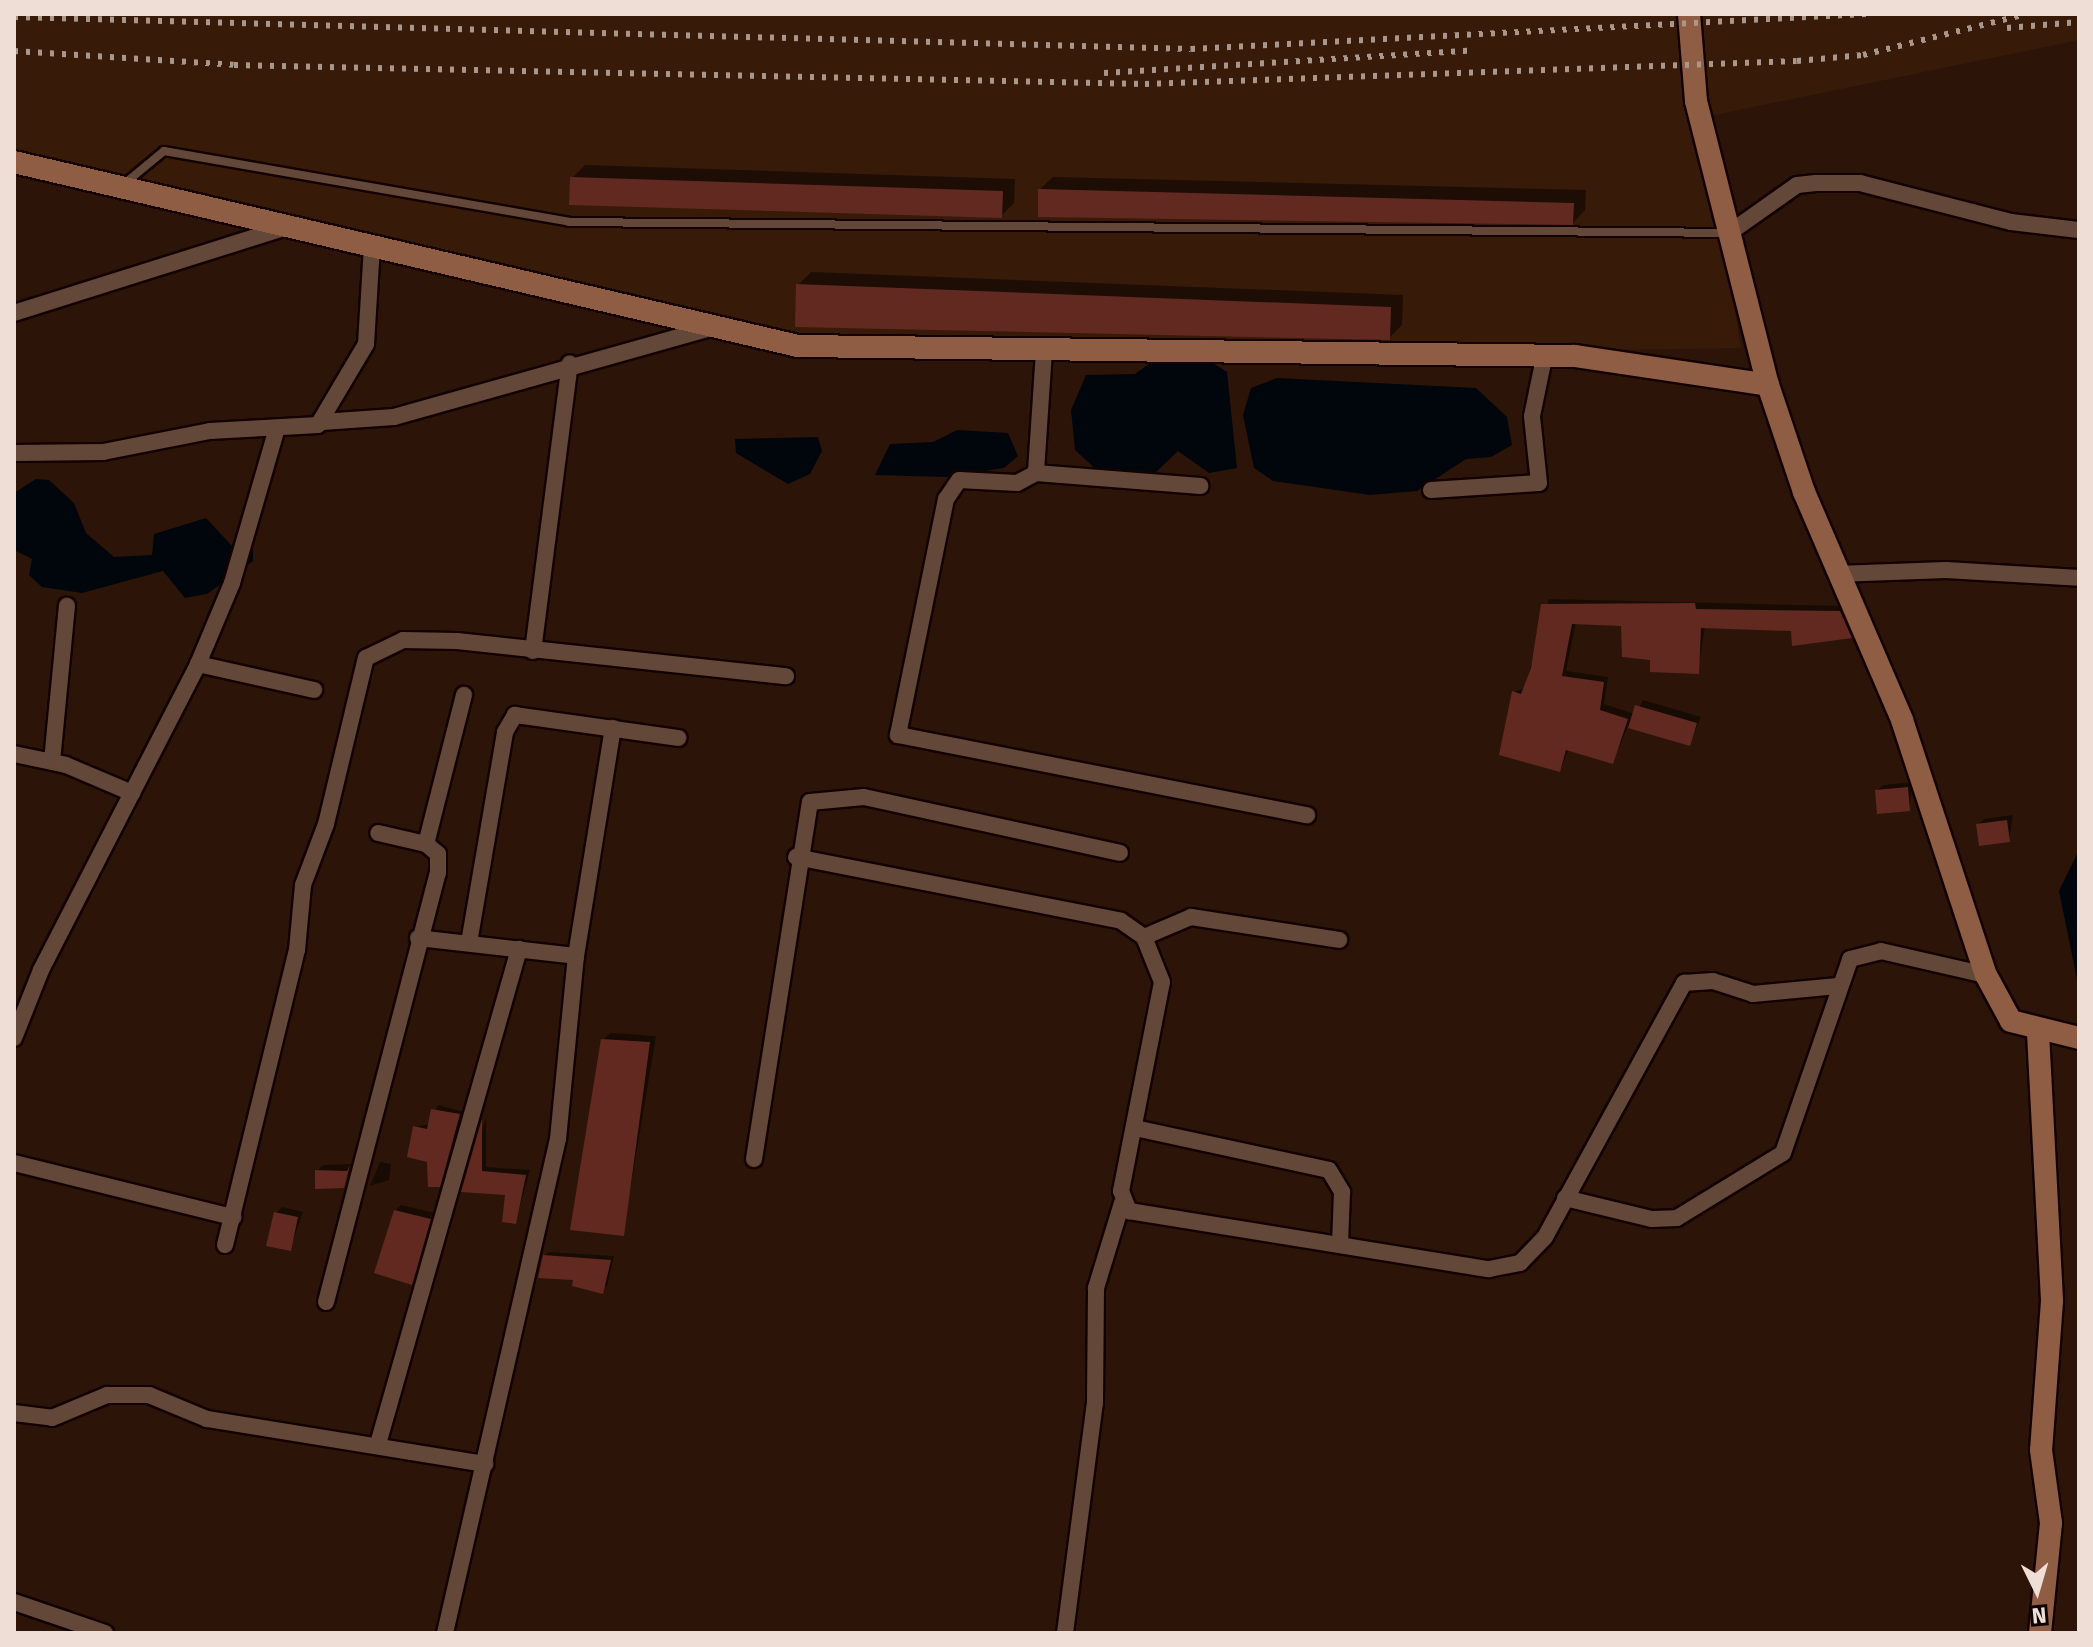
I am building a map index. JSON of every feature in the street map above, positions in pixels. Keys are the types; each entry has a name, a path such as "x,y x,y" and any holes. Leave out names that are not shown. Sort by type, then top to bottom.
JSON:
{"street":[{"path":"1689,14 1696,101 1768,385 1837,574 1897,707 1986,975 2011,1021 2046,1034 2079,1038"},
{"path":"14,162 798,346 1575,356 1768,385"},
{"path":"1729,233 1797,185 1816,183 1860,183 2011,222 2079,229"},
{"path":"14,313 289,227"},
{"path":"322,422 366,344 372,246"},
{"path":"14,453 103,452 210,431 394,417 570,363 719,326"},
{"path":"1036,473 1044,351"},
{"path":"1431,490 1539,483 1532,416 1544,358"},
{"path":"533,651 570,363"},
{"path":"14,1038 198,664 232,583 277,428"},
{"path":"1200,486 1036,473 1017,483 976,478 951,487 895,722 898,735 1307,815"},
{"path":"1837,574 1946,570 2079,578"},
{"path":"52,761 67,606"},
{"path":"225,1245 297,950 303,885 326,824 366,658 403,640 786,676"},
{"path":"198,664 314,690"},
{"path":"426,844 464,695"},
{"path":"469,943 505,732 515,715 678,738"},
{"path":"445,1633 558,1139 576,956 613,728"},
{"path":"14,754 52,761 132,793"},
{"path":"754,1159 796,857 810,802 834,795 1120,853"},
{"path":"326,1302 418,938 438,873 438,854 426,844 378,833"},
{"path":"796,857 1121,921 1144,937 1162,982 1122,1203 1096,1288 1095,1403 1065,1633"},
{"path":"1144,937 1191,917 1339,940"},
{"path":"418,938 576,956"},
{"path":"378,1444 519,949"},
{"path":"1565,1198 1677,1218 1783,1153 1838,986 1850,959 1881,951 1986,975"},
{"path":"1122,1203 1129,1211 1506,1269 1533,1253 1684,983 1713,981 1753,994 1838,986"},
{"path":"2040,1633 2051,1523 2041,1450 2052,1301 2046,1034"},
{"path":"1135,1128 1329,1170 1342,1192 1340,1243"},
{"path":"14,1163 233,1217"},
{"path":"14,1413 52,1418 107,1395 149,1395 207,1419 378,1444 485,1464"},
{"path":"14,1602 105,1633"}],"lane":[{"path":"119,187 164,151 569,222 1729,233"}],"shaded area":[{"path":"14,14 2079,14 2079,40 1705,117 1741,348 1551,351 795,340 14,176"},
{"path":"1205,358 1227,372 1237,468 1209,473 1178,451 1152,476 1101,474 1075,450 1071,410 1086,375 1135,374 1156,359"},
{"path":"1277,378 1476,388 1507,417 1512,445 1491,457 1466,459 1417,491 1370,495 1273,481 1254,468 1243,415 1251,388"},
{"path":"957,430 1008,433 1018,456 1004,468 946,477 875,475 890,444 933,442"},
{"path":"818,437 822,451 810,474 788,484 736,453 735,439"},
{"path":"36,479 49,480 74,503 86,533 114,557 152,555 154,534 206,518 233,547 253,549 253,561 207,594 185,598 163,571 82,593 42,587 29,575 32,559 14,550 14,493"},
{"path":"2079,850 2079,989 2059,891"}],"building":[{"path":"570,177 1003,191 1002,218 569,205"},
{"path":"1038,189 1574,203 1573,225 1038,217"},
{"path":"796,284 1391,307 1390,340 795,327"},
{"path":"1695,603 1696,609 1840,611 1852,638 1792,646 1791,631 1701,628 1699,674 1650,672 1650,660 1622,657 1621,626 1572,624 1562,676 1604,682 1600,710 1628,719 1613,764 1566,750 1560,772 1499,755 1512,691 1521,694 1531,668 1541,604"},
{"path":"1635,705 1697,723 1690,746 1628,728"},
{"path":"1908,787 1910,811 1877,814 1875,790"},
{"path":"2007,820 2010,842 1979,846 1976,824"},
{"path":"601,1039 650,1042 624,1236 570,1230"},
{"path":"431,1109 460,1114 440,1187 428,1187 427,1162 407,1157 413,1126 427,1129"},
{"path":"482,1119 482,1171 526,1175 516,1224 502,1222 505,1195 461,1192"},
{"path":"350,1165 344,1188 315,1189 315,1170 347,1171"},
{"path":"394,1210 431,1219 412,1285 374,1273"},
{"path":"274,1212 298,1217 291,1251 266,1246"},
{"path":"543,1255 611,1260 603,1294 572,1286 573,1280 538,1278"}],"railway":[{"path":"14,17 1191,49 1866,14"},
{"path":"14,51 234,65 1145,84 1797,61 1863,55 2026,14"},
{"path":"2007,28 2079,22"},
{"path":"1104,73 1467,51"}]}
